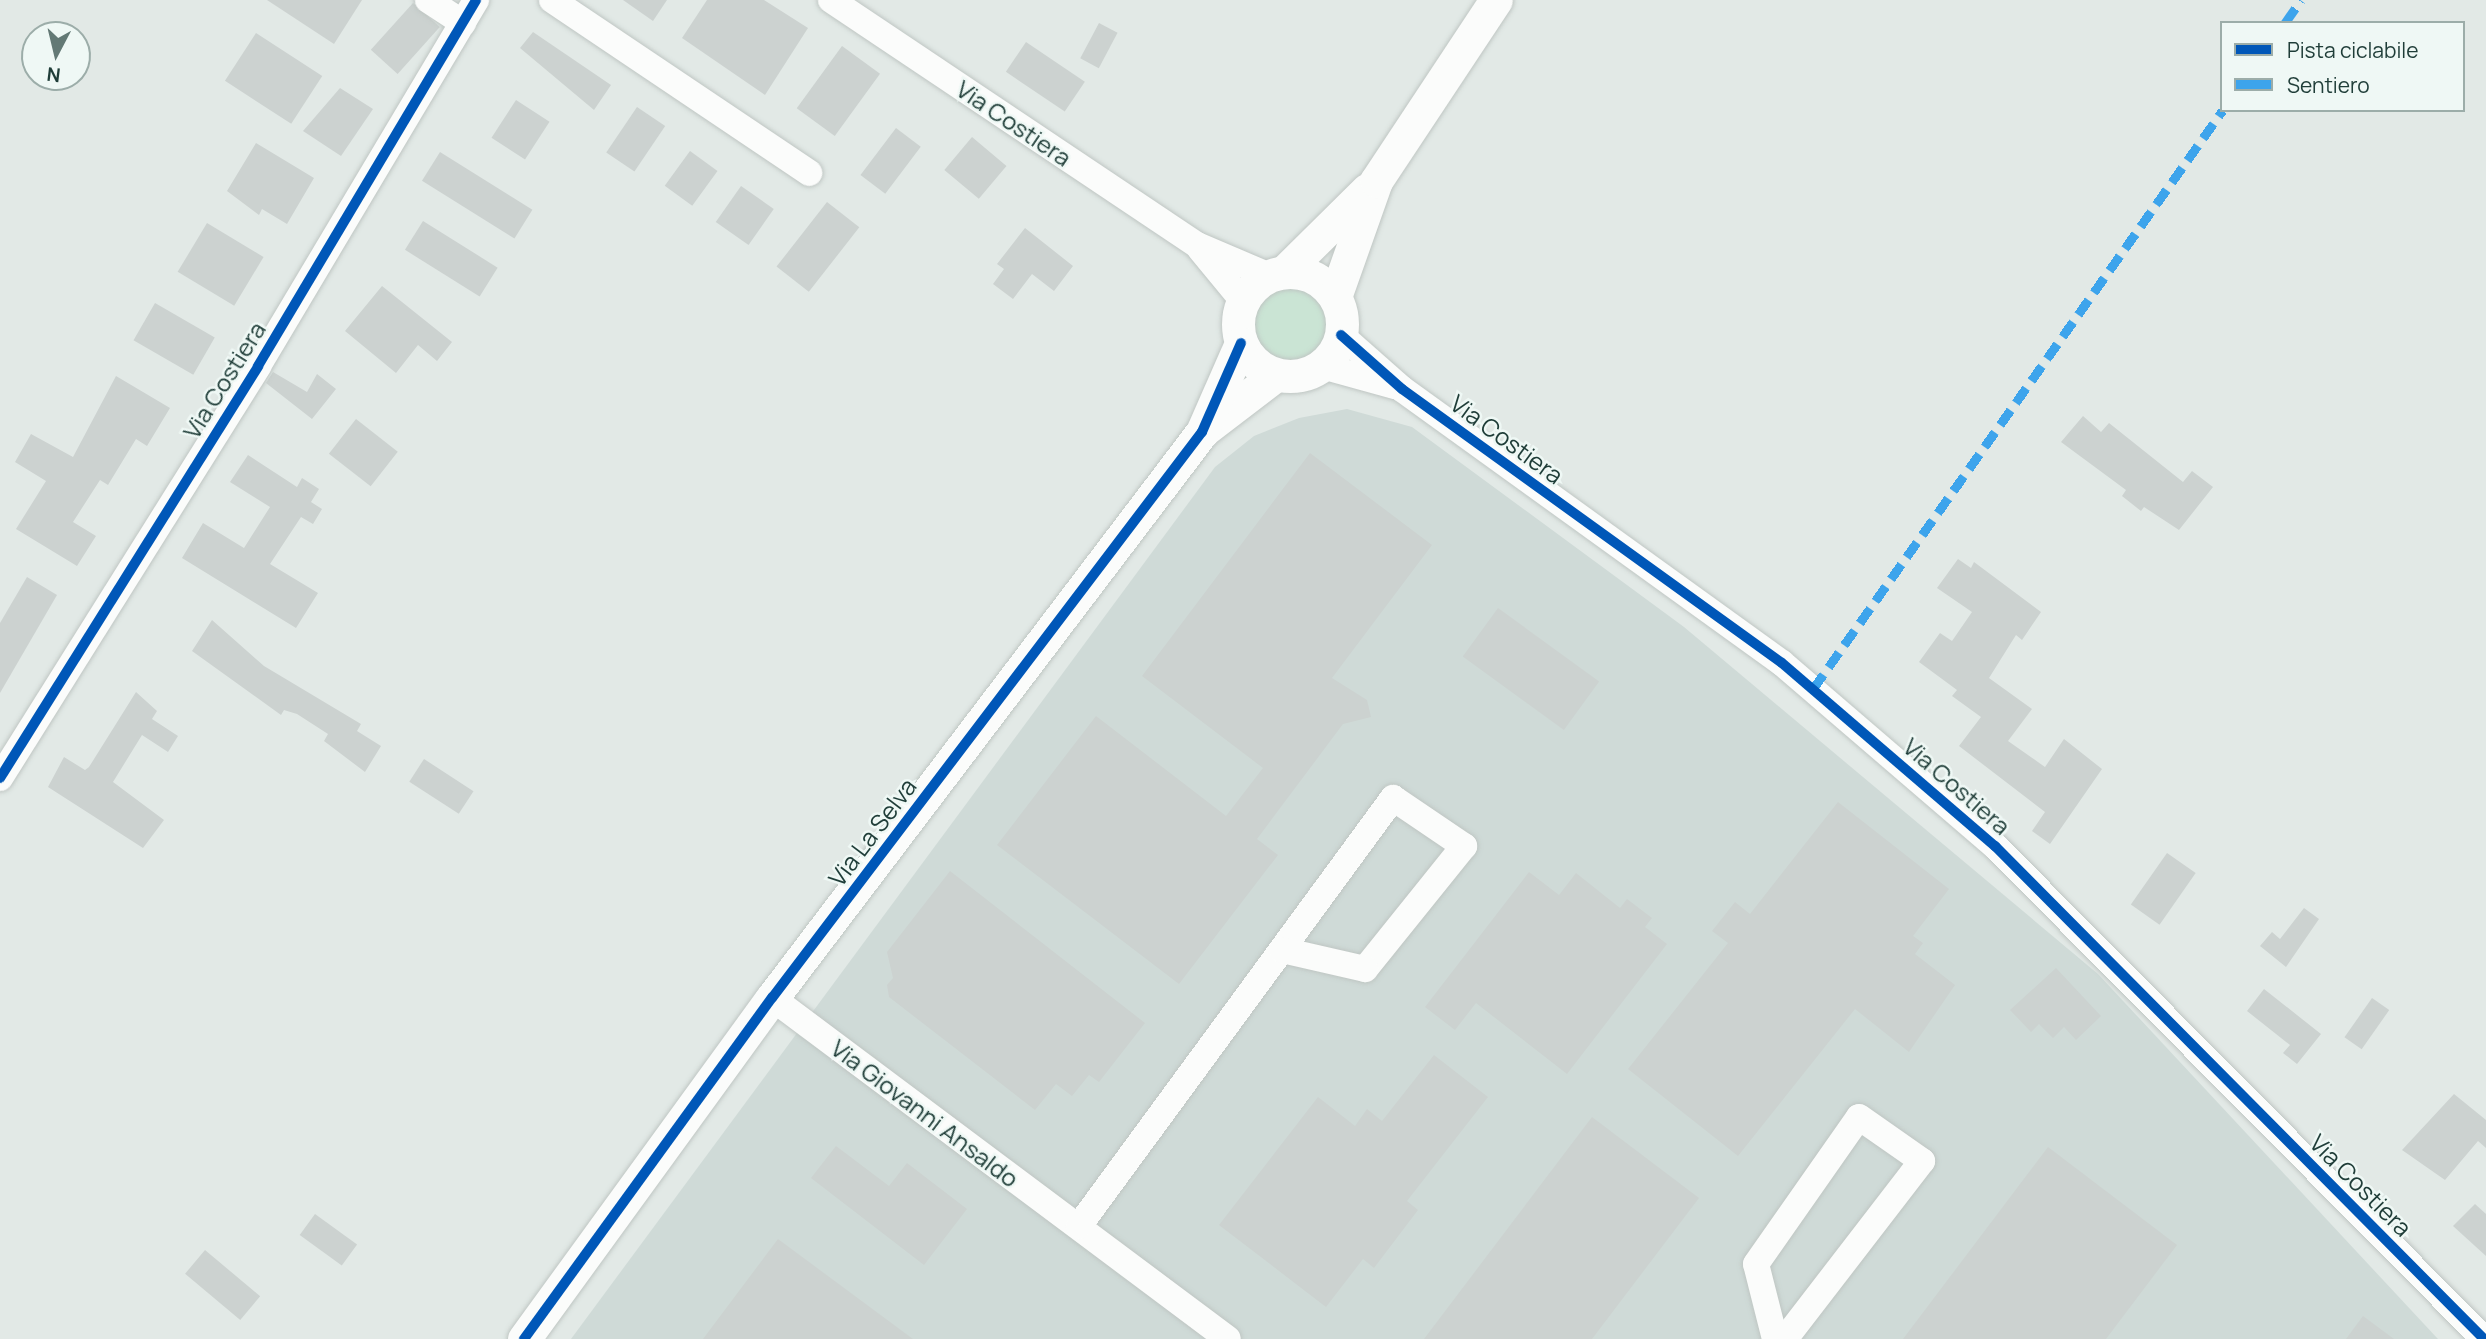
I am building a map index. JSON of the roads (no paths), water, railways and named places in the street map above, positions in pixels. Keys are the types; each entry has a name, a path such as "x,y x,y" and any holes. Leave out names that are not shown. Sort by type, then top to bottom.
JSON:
{"street":[{"path":"428,0 463,23"},
{"name":"Via Costiera","path":"0,778 258,366 476,0"},
{"path":"552,0 809,173"},
{"name":"Via Costiera","path":"831,0 1197,245 1277,274"},
{"path":"1376,181 1335,298 1341,335 1322,366 1308,373 1276,375 1250,357 1241,343 1243,301 1277,274 1376,181 1496,0"},
{"name":"Via Costiera","path":"1197,245 1243,301"},
{"path":"1277,274 1314,278 1335,298"},
{"name":"Via Costiera","path":"1341,335 1402,388 1782,663 1995,846 2484,1339"},
{"name":"Via La Selva","path":"524,1339 772,998 1202,432 1241,343"},
{"name":"Via Costiera","path":"1322,366 1402,388"},
{"name":"Via La Selva","path":"1202,432 1276,375"},
{"path":"1079,1226 1393,798 1464,846 1365,969 1282,950"},
{"name":"Via Giovanni Ansaldo","path":"772,998 1228,1339"},
{"path":"1775,1339 1756,1264 1859,1117 1922,1161 1785,1339"}]}
